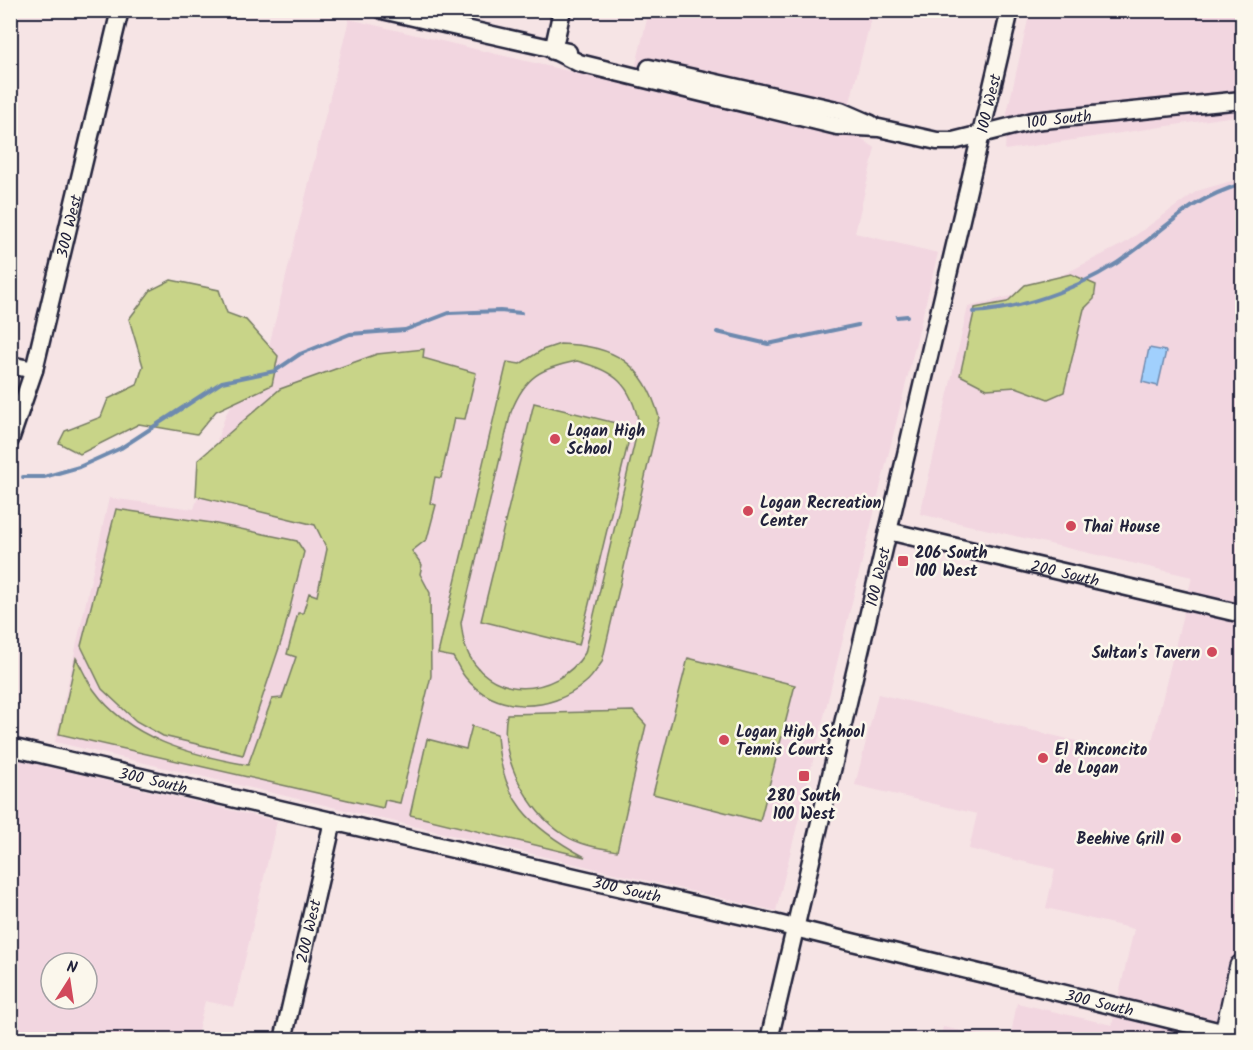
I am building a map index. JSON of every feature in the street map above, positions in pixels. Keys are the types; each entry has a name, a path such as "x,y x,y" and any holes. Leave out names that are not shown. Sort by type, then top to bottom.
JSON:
{"highway":[{"path":"1232,1037 1242,967"}],"street":[{"name":"300 West","path":"10,440 34,370 120,10"},
{"name":"100 South","path":"382,10 555,51 582,53 841,111 879,128 937,141 953,141 1033,121 1242,100"},
{"path":"555,51 562,10"},
{"name":"100 West","path":"769,1040 1010,10"},
{"path":"10,365 34,370"},
{"name":"200 South","path":"888,531 1242,614"},
{"name":"300 South","path":"10,747 795,928 1232,1037"},
{"name":"200 West","path":"283,1040 333,821"}],"shaded area":[{"name":"Logan High School","path":"649,11 873,11 844,126 875,148 855,233 938,253 776,911 55,742 109,498 194,509 226,414 269,346 349,19 631,86"},
{"path":"1030,11 1242,11 1242,115 1005,150 1007,113"},
{"path":"1242,178 1242,1039 1010,1039 1017,1003 1112,1025 1134,929 1046,908 1055,869 969,849 977,814 855,785 878,694 1148,758 1192,577 920,514 968,307 1031,291 1125,243 1197,191"},
{"path":"11,758 277,821 234,1007 205,1001 196,1039 11,1039"},
{"path":"943,1027 998,1039 940,1039"}],"green space":[{"path":"1071,274 1096,285 1094,299 1084,309 1064,392 1048,399 1016,387 987,389 960,375 975,308 1007,302 1025,285"},
{"path":"171,280 219,290 227,313 246,320 278,356 272,385 216,411 197,434 139,424 80,454 59,443 65,431 101,417 108,399 137,385 143,366 129,319 151,290"},
{"path":"560,344 596,348 611,353 635,370 645,383 659,417 602,662 590,679 571,693 540,704 523,705 491,698 465,677 453,657 438,654 507,362 520,364 542,350","holes":["577,361 602,369 626,389 636,410 639,424 585,653 572,668 557,679 540,686 522,688 504,685 488,677 475,664 465,646 461,623 511,412 522,390 544,371"]},
{"path":"424,349 423,358 476,373 465,419 454,418 441,478 435,477 430,503 436,505 427,539 412,551 422,565 420,574 430,593 431,676 400,803 385,800 383,808 59,734 76,658 91,686 108,707 143,733 183,750 248,765 272,699 282,698 296,657 287,654 298,613 303,613 309,593 317,596 327,549 315,525 196,496 198,460 280,389 377,354"},
{"path":"534,403 632,427 579,645 481,621"},
{"path":"116,509 212,523 297,541 304,552 283,636 243,755 163,736 136,721 102,689 81,646"},
{"name":"Logan High School Tennis Courts","path":"688,658 795,685 760,821 653,794"},
{"path":"633,711 646,725 617,851 589,846 564,835 551,825 528,798 519,782 507,748 505,731 507,714"},
{"path":"472,726 497,734 505,777 522,809 548,834 585,857 410,815 427,739 466,749"}],"water":[{"path":"1149,348 1166,351 1158,386 1142,382"}],"waterway":[{"path":"973,312 1015,306 1058,293 1078,284 1117,263 1196,204 1242,184"},
{"path":"23,477 44,477 79,467 121,448 222,382 275,371 300,354 350,334 405,330 449,313 500,311 521,313"},
{"path":"897,317 907,316"},
{"path":"717,332 768,344 858,325"}],"place":[{"name":"Logan High School","path":"555,439"},
{"name":"Logan Recreation Center","path":"748,511"},
{"name":"Thai House","path":"1071,526"},
{"name":"206 South 100 West","path":"903,561"},
{"name":"Sultan's Tavern","path":"1212,652"},
{"name":"Logan High School Tennis Courts","path":"724,740"},
{"name":"El Rinconcito de Logan","path":"1043,758"},
{"name":"280 South 100 West","path":"804,776"},
{"name":"Beehive Grill","path":"1176,838"}]}
